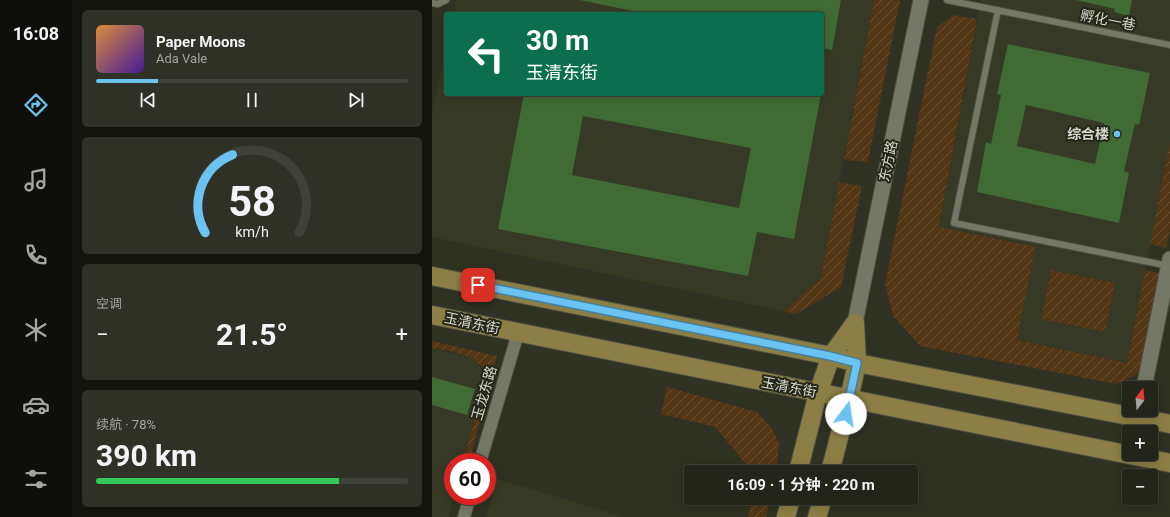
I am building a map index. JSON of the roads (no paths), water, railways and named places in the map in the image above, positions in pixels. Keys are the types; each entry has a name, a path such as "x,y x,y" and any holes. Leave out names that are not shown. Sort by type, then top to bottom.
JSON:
{"main road":[{"path":"432,276 830,356 857,363 1122,411"},
{"name":"玉清东街","path":"432,314 518,333 1170,463"},
{"name":"东方路","path":"800,465 818,393 830,356 855,323"},
{"name":"东方路","path":"832,465 850,399 857,363 855,323"},
{"path":"1148,417 1170,424"},
{"path":"786,517 789,505"},
{"path":"817,517 821,505"}],"street":[{"name":"东方路","path":"855,323 921,0"},
{"path":"1145,381 1169,263"},
{"name":"玉龙东路","path":"483,453 518,333"},
{"path":"464,517 467,505"}],"lane":[{"path":"432,3 438,4 446,0"},
{"name":"孵化一巷","path":"947,0 1170,45"},
{"path":"998,10 954,223 1169,263"}],"place":[{"name":"综合楼","path":"1117,134"}]}
